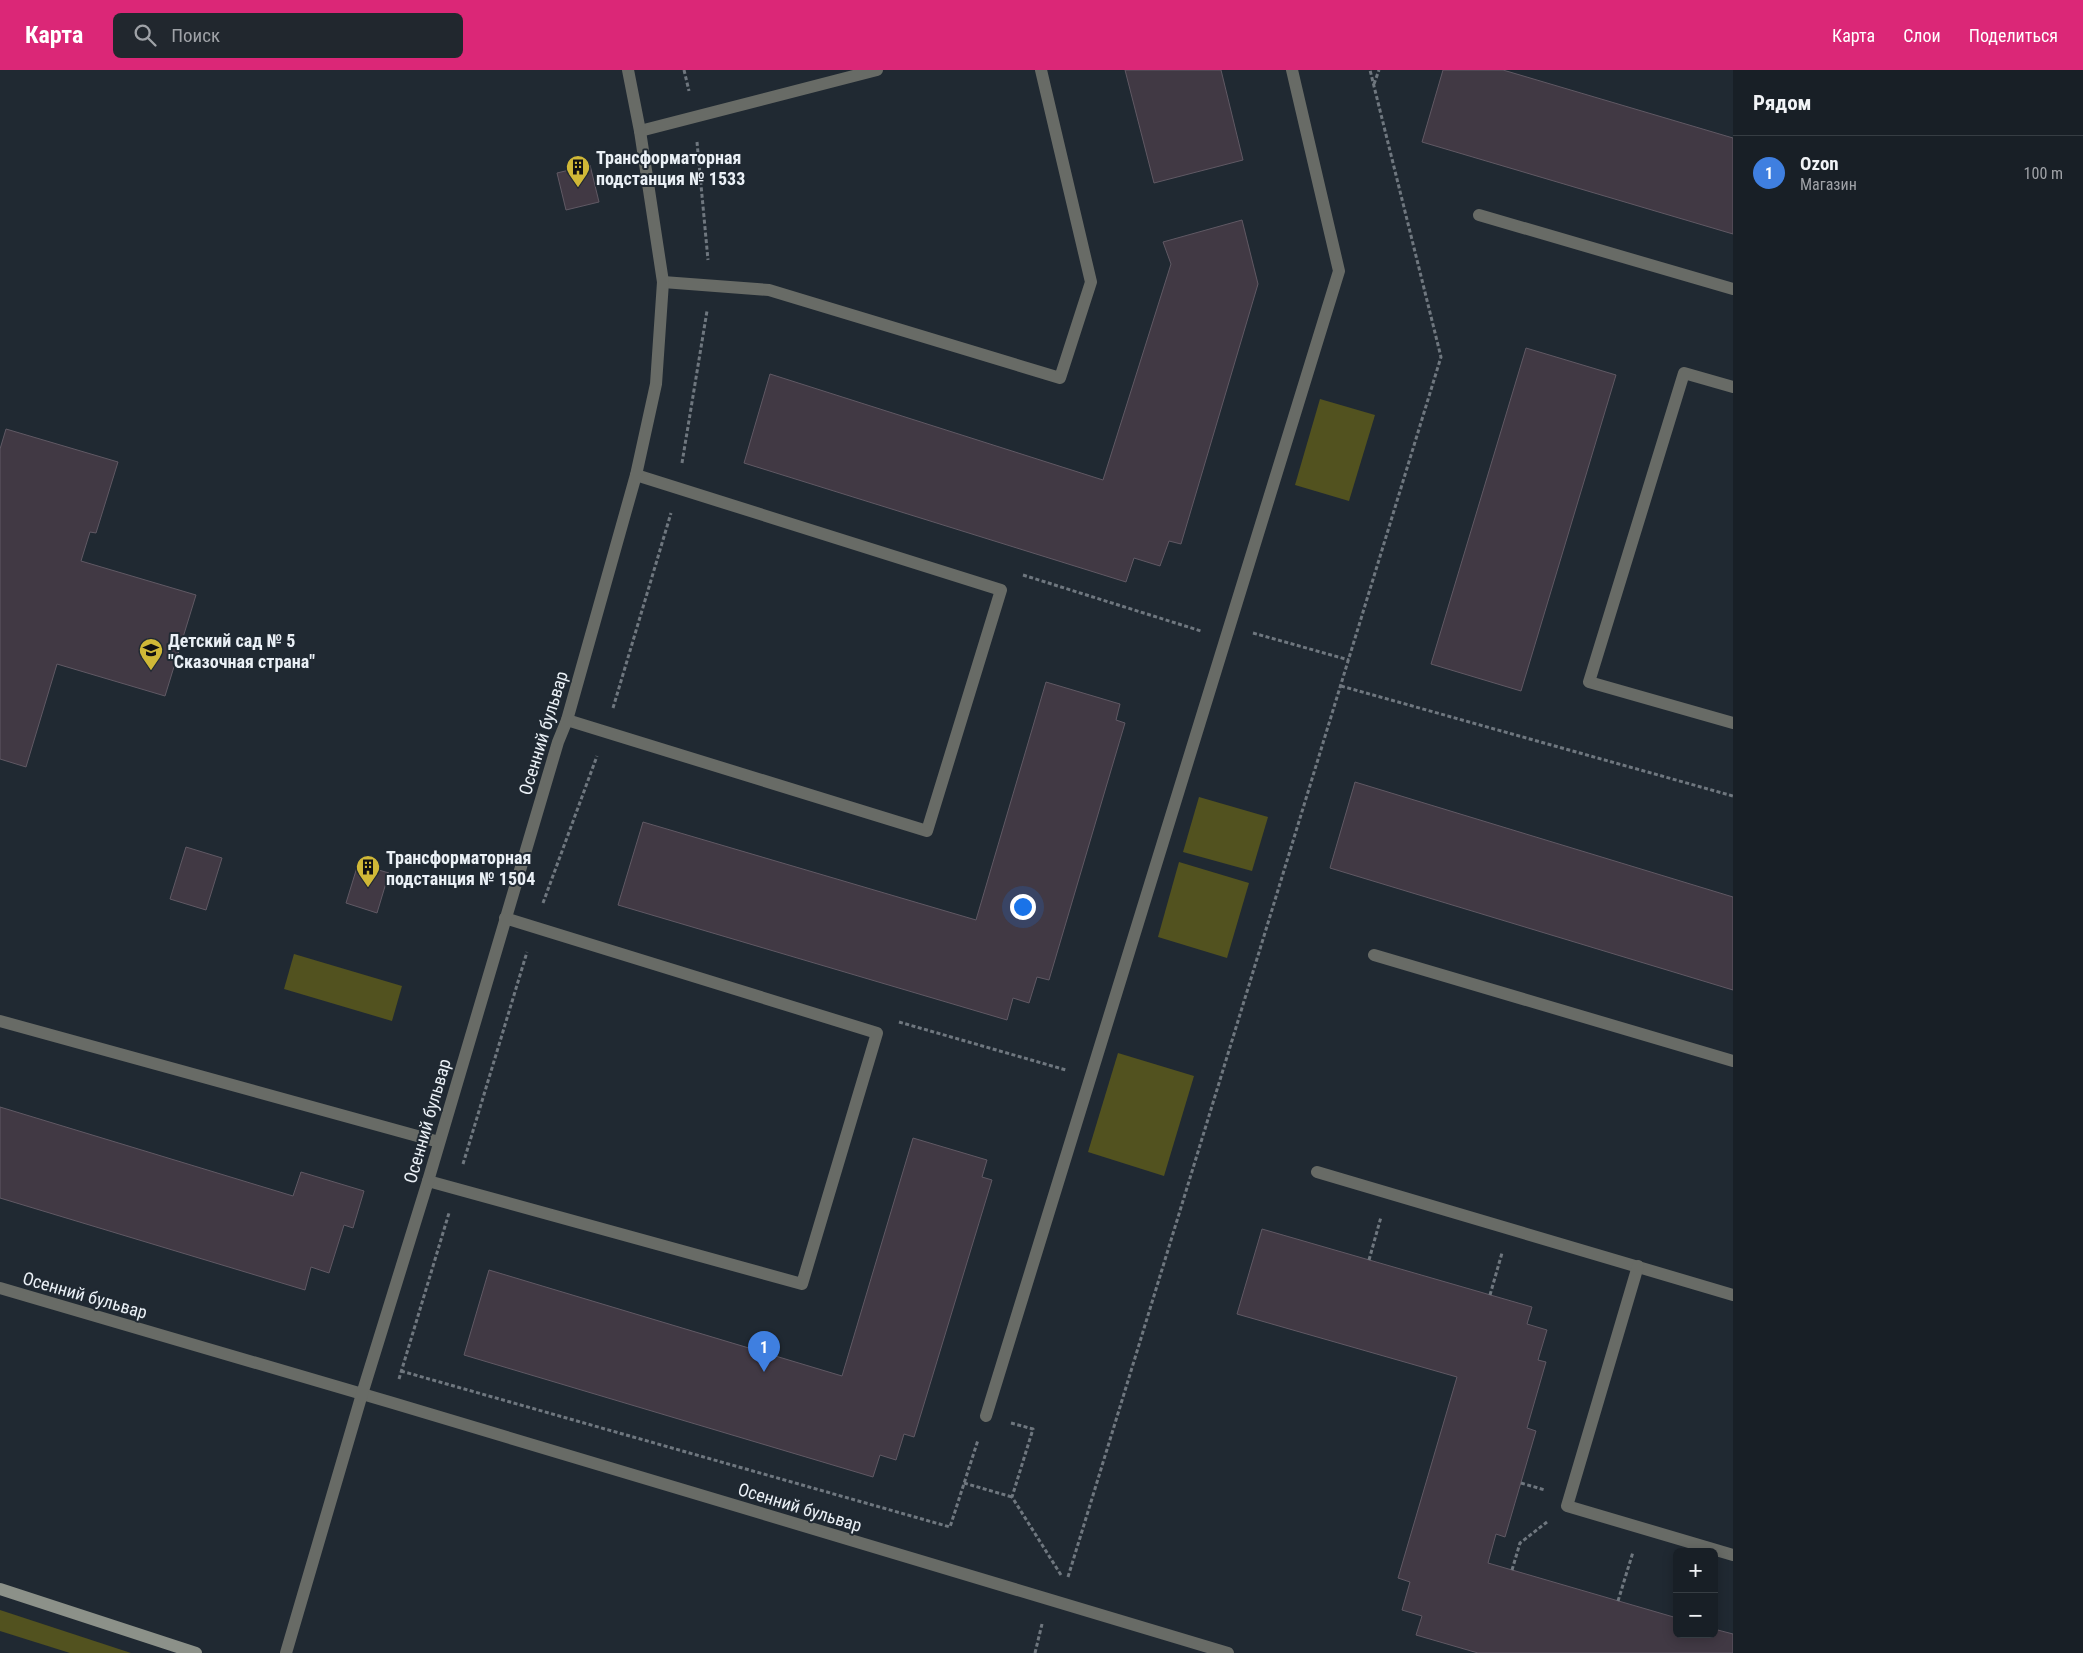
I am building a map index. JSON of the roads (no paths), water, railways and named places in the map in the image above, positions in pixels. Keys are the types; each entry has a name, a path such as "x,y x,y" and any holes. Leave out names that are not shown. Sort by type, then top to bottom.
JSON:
{"main road":[{"path":"0,1589 196,1653"}],"street":[{"name":"Осенний бульвар","path":"286,1653 558,742 567,720 636,476 656,384 664,282 640,131 628,70"},
{"path":"640,131 877,70"},
{"path":"664,282 769,290 1060,378 1091,282 1041,70"},
{"path":"986,1416 1339,270 1292,70"},
{"path":"1479,215 1733,289"},
{"path":"1733,387 1684,373 1589,682 1733,723"},
{"path":"567,720 928,831 1001,590 636,476"},
{"path":"428,1180 802,1284 877,1034 505,918"},
{"path":"1374,955 1733,1061"},
{"path":"0,1021 439,1142"},
{"path":"1317,1172 1733,1295"},
{"path":"1638,1266 1567,1506 1733,1555"},
{"name":"Осенний бульвар","path":"0,1288 362,1394 1228,1653"}],"place":[{"name":"Трансформаторная подстанция № 1533","path":"578,188"},
{"name":"Детский сад № 5 \"Сказочная страна\"","path":"151,671"},
{"name":"Трансформаторная подстанция № 1504","path":"368,888"},
{"name":"Ozon","path":"764,1372"}]}
